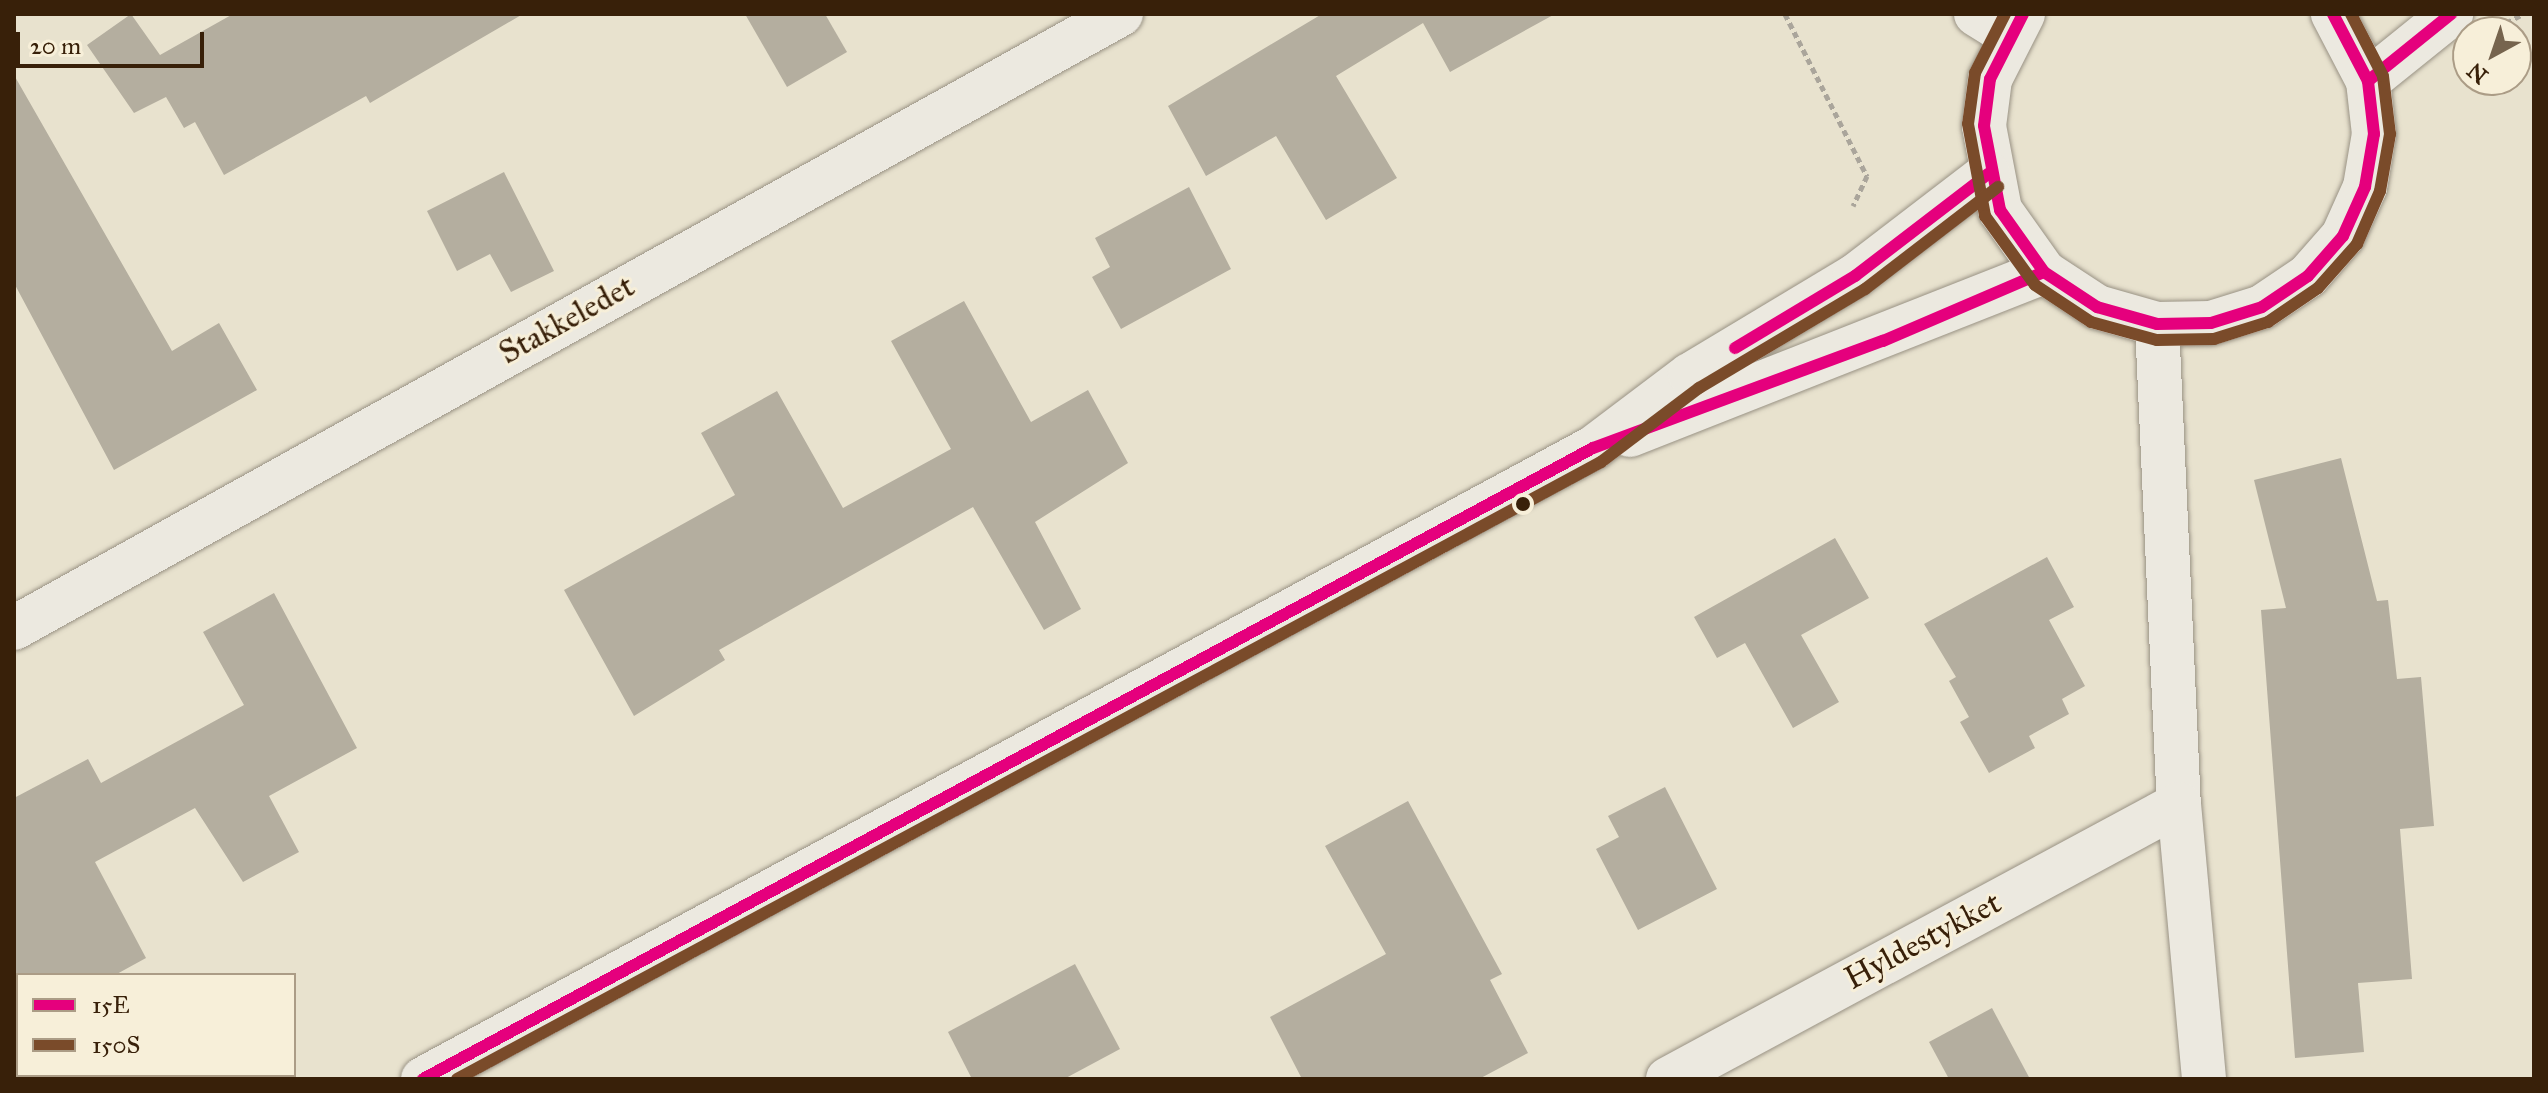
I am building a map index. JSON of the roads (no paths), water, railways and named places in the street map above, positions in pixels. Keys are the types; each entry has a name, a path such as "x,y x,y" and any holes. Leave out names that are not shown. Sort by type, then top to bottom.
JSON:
{"main road":[{"name":"Stakkeledet","path":"14,628 1121,14"},
{"path":"2003,21 1990,79 1988,174 2000,210 2044,272 2097,307 2157,324 2211,323 2262,307 2308,276 2343,236 2365,187 2374,134 2368,81 2333,14"},
{"path":"2368,81 2451,14"},
{"path":"1593,448 1690,375 1855,276 1988,174"},
{"path":"423,1079 1593,448 1883,341 2044,272"},
{"path":"2157,324 2179,804 2204,1079"},
{"name":"Hyldestykket","path":"1668,1079 2179,804"}]}
